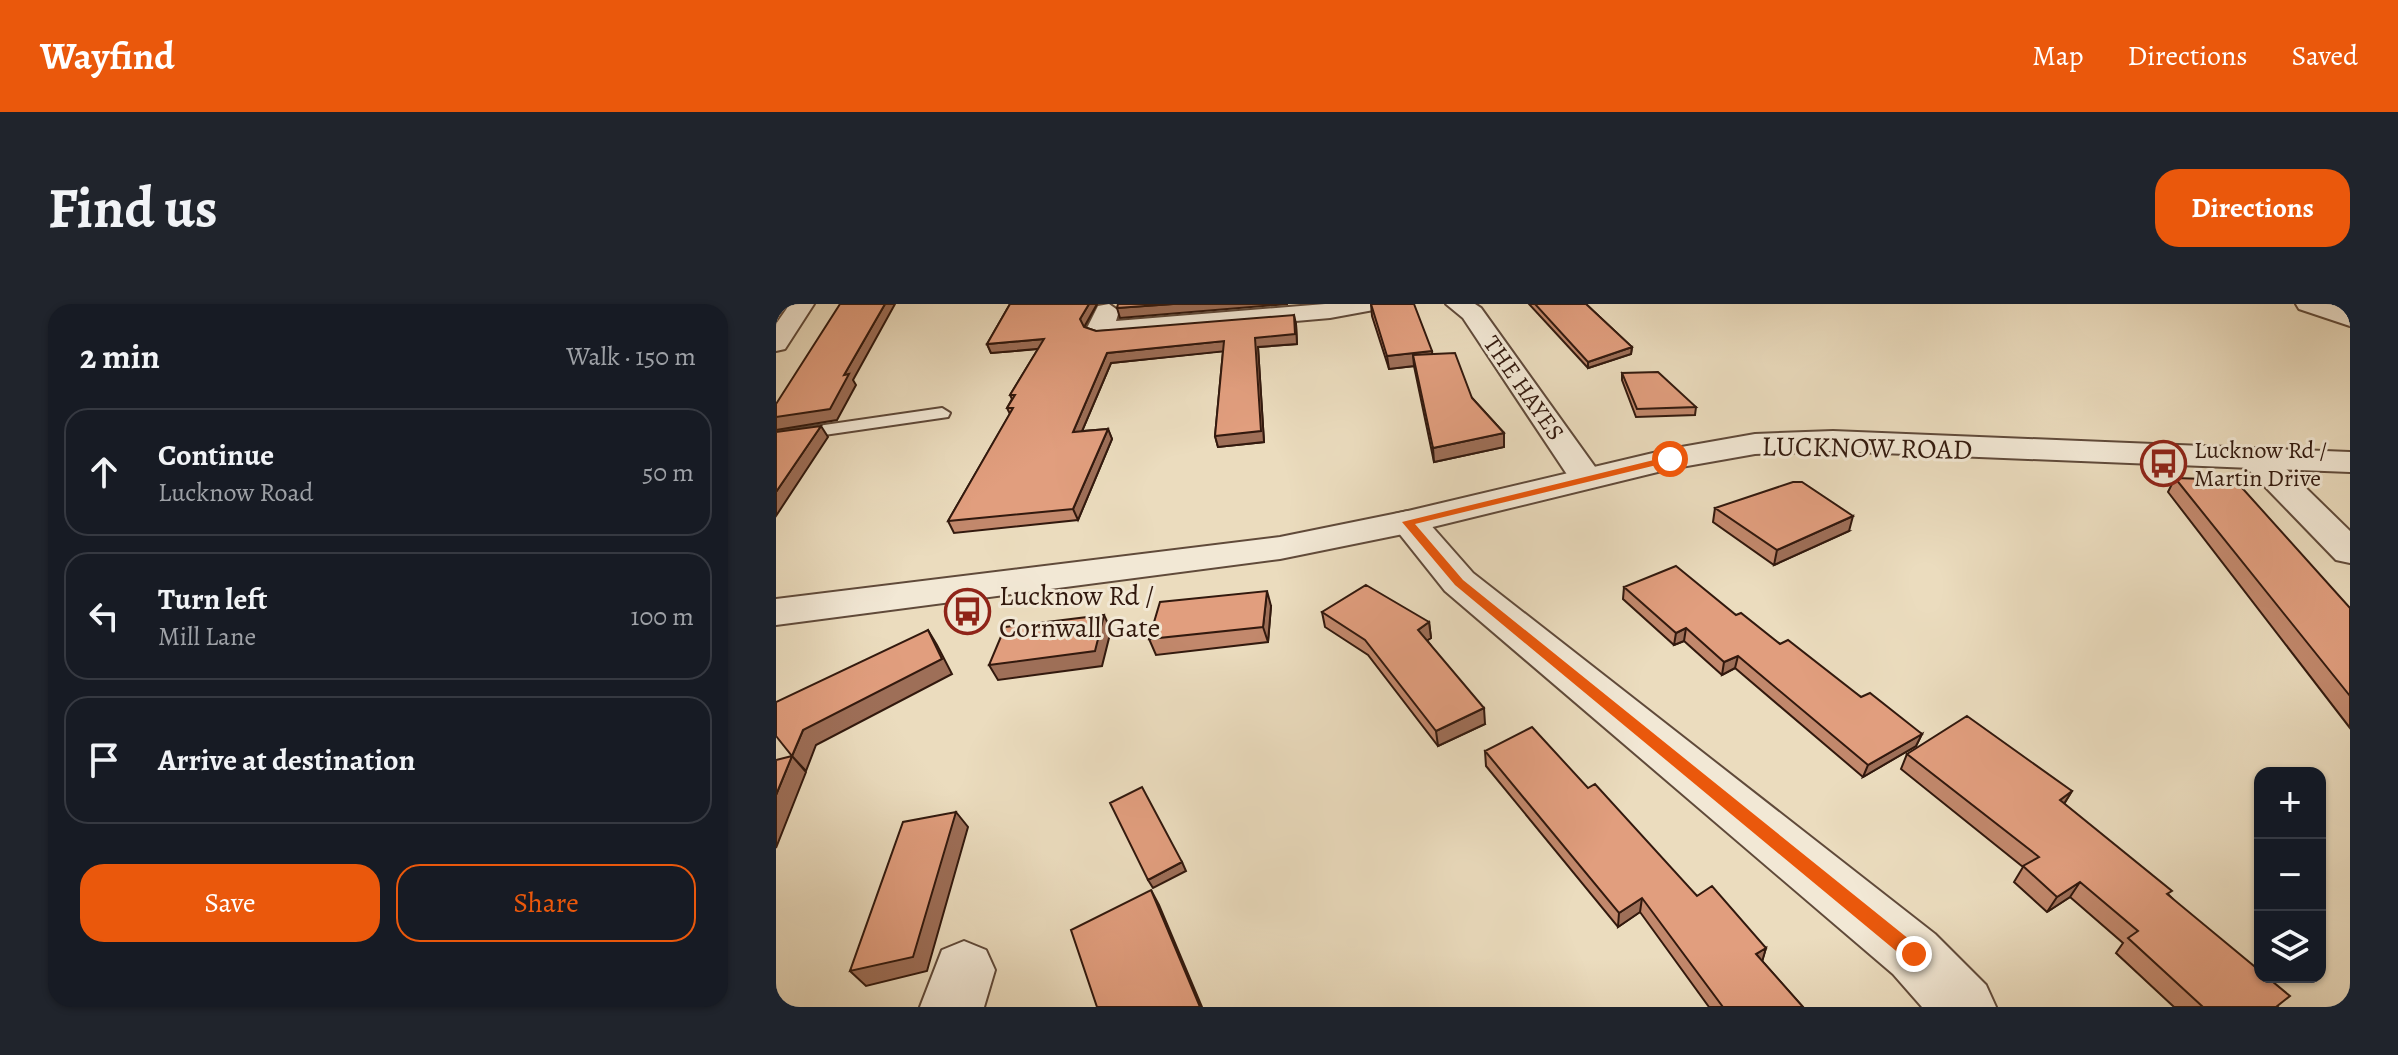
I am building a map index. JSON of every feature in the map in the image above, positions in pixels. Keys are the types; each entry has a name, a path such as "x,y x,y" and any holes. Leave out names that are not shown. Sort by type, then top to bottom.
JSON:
{"street":[{"path":"778,338 802,304"},
{"path":"1107,311 1099,330 1330,311 1370,304"},
{"name":"THE HAYES","path":"1458,304 1472,313 1586,478"},
{"path":"2308,304 2350,318"},
{"name":"LUCKNOW ROAD","path":"776,612 1265,550 1408,522 1586,478 1755,444 1833,441 2350,462"},
{"path":"2258,460 2350,552"},
{"path":"1408,522 1459,582 1914,954 1964,1007"}],"lane":[{"path":"776,437 942,413"}],"building":[{"path":"840,304 885,304 844,375 849,374 830,409 776,417 776,404"},
{"path":"1010,304 1089,304 1080,319 1084,327 1096,331 1294,315 1295,334 1255,338 1261,431 1215,436 1224,341 1107,353 1073,432 1108,429 1073,509 948,521 1013,408 1007,408 1015,395 1010,395 1044,339 987,344"},
{"path":"1118,304 1173,304 1117,308"},
{"path":"1371,304 1414,304 1432,351 1387,356"},
{"path":"1535,304 1586,304 1632,347 1588,362"},
{"path":"1455,353 1472,398 1504,433 1433,448 1413,355"},
{"path":"1658,372 1696,407 1637,409 1622,373"},
{"path":"821,426 776,492 776,432"},
{"path":"2175,478 2235,480 2350,608 2350,696"},
{"path":"1793,482 1802,482 1853,516 1777,550 1715,508"},
{"path":"1676,566 1736,615 1741,613 1780,644 1788,640 1861,697 1870,693 1922,734 1868,765 1738,656 1724,662 1686,628 1676,633 1624,587"},
{"path":"1366,585 1429,622 1418,630 1484,708 1436,731 1365,640 1322,612"},
{"path":"1267,591 1263,627 1149,639 1160,602"},
{"path":"1104,615 1095,651 989,665 1005,627"},
{"path":"928,630 942,659 803,730 792,756 776,736 776,702"},
{"path":"1967,716 2072,791 2060,800 2172,891 2167,894 2254,966 2254,983 2274,983 2290,996 2276,1007 2203,1007 2128,938 2138,931 2080,882 2057,897 2023,866 2039,857 1907,754"},
{"path":"1532,727 1588,788 1595,784 1697,896 1712,886 1766,948 1756,954 1803,1007 1723,1007 1642,898 1619,913 1485,751"},
{"path":"792,756 776,795 776,760"},
{"path":"1142,787 1182,862 1148,880 1110,803"},
{"path":"956,812 913,957 850,971 903,822"},
{"path":"1151,890 1200,1007 1097,1007 1071,930"}],"place":[{"name":"Lucknow Rd / Martin Drive","path":"2163,464"},
{"name":"Lucknow Rd / Cornwall Gate","path":"968,611"}],"route":[{"path":"1670,459 1408,522 1459,582 1914,954"}]}
